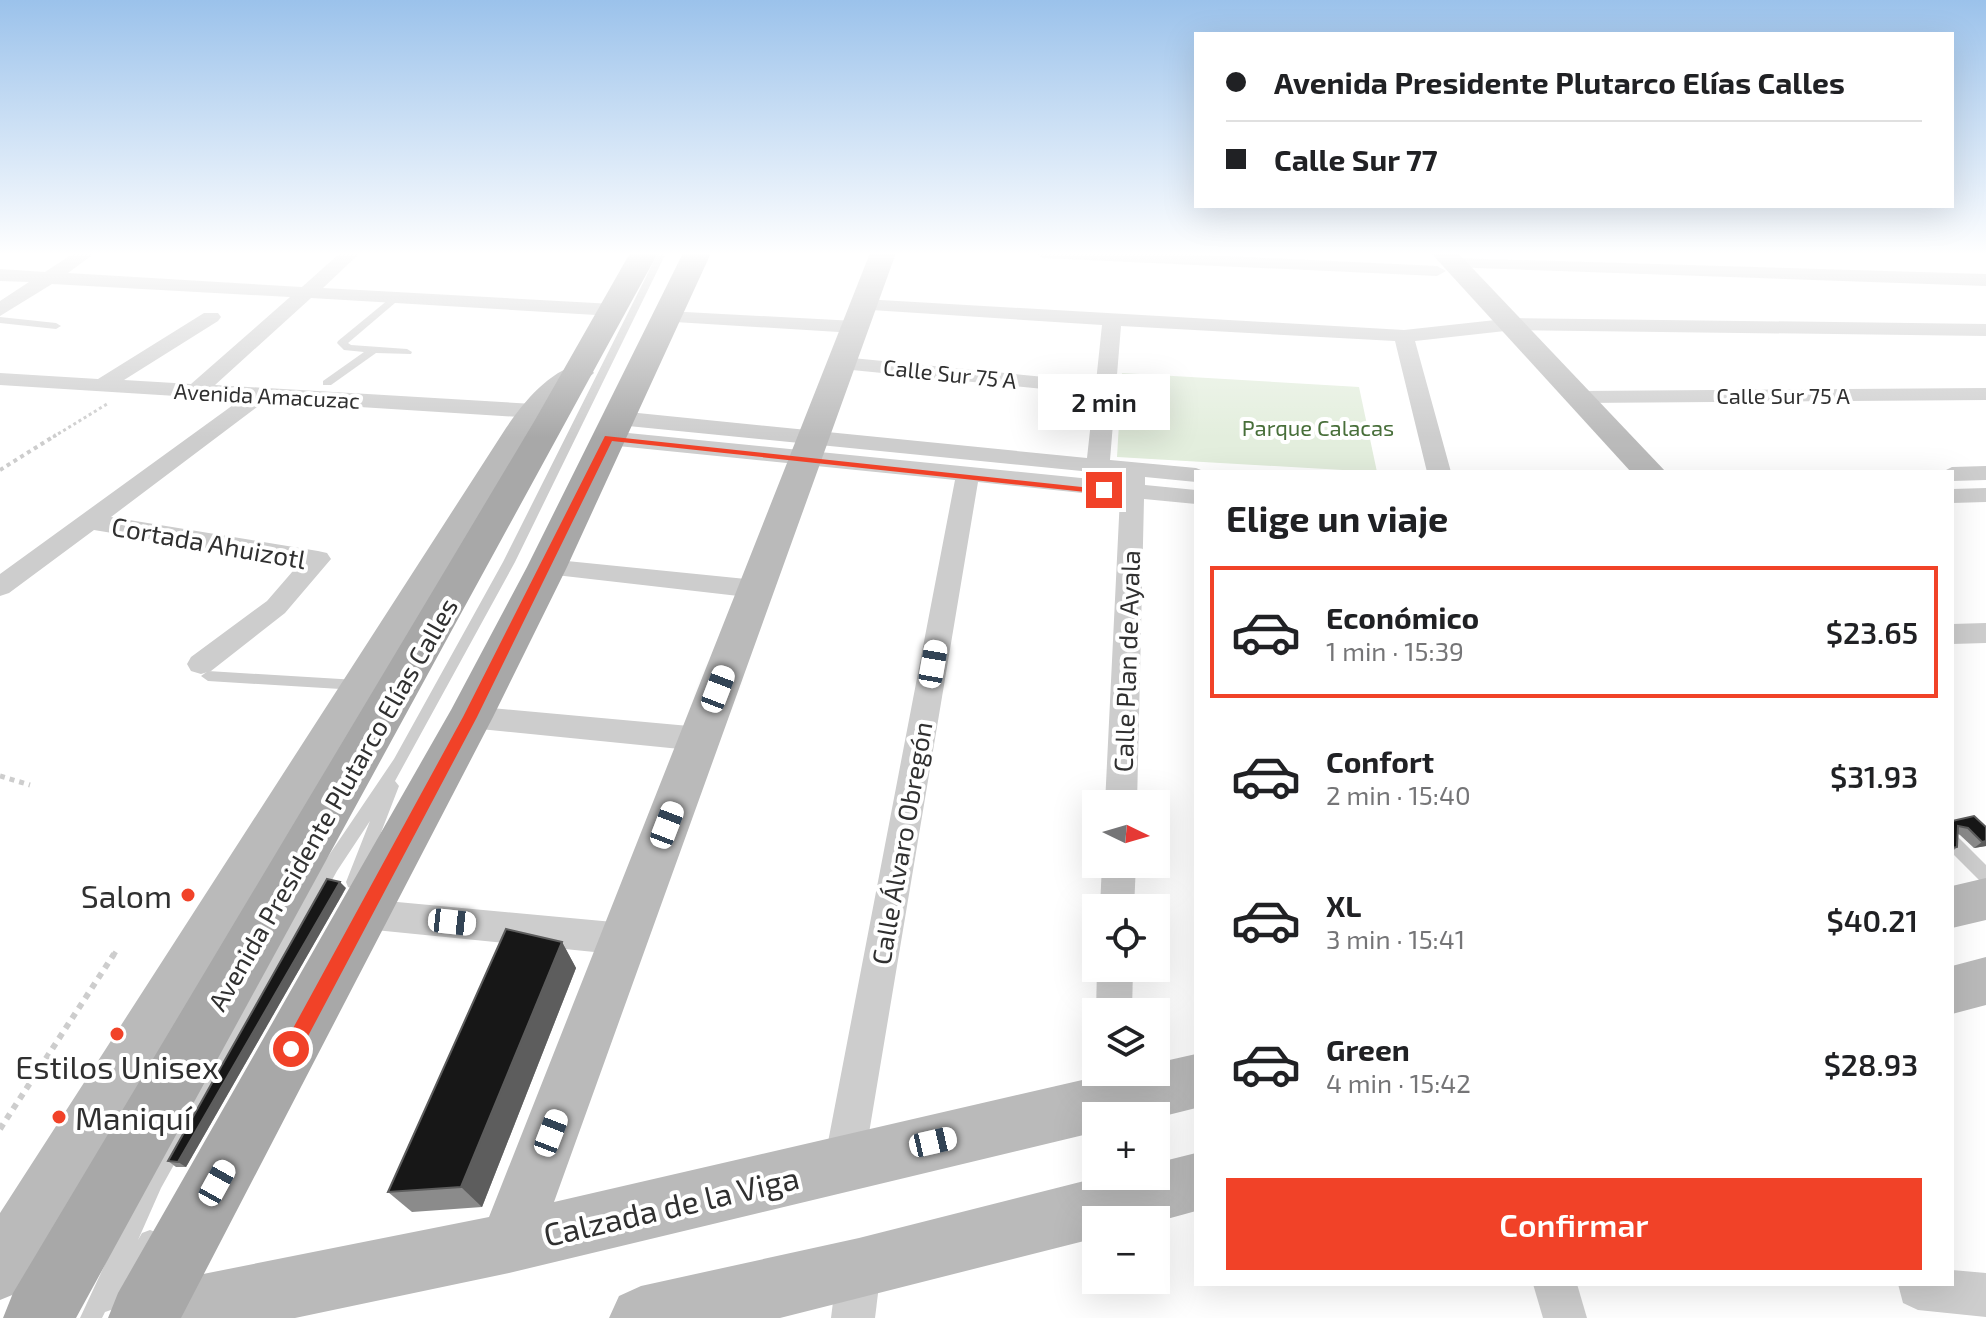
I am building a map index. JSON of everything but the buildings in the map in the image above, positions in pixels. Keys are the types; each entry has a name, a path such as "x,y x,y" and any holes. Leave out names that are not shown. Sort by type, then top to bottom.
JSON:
{"main road":[{"name":"Avenida Presidente Plutarco Elías Calles","path":"38,1318 611,315"},
{"path":"143,1318 356,904 470,717 547,567 666,317"}],"street":[{"path":"196,391 282,315"},
{"path":"509,1243 860,315"},
{"path":"1491,315 1580,397 1647,470"},
{"path":"106,393 211,317"},
{"path":"666,317 853,332 1112,319 1404,336 1501,325 1986,330"},
{"path":"1098,467 1112,319"},
{"path":"1501,325 1614,470"},
{"name":"Calle Sur 75 A","path":"853,332 1106,389"},
{"path":"1404,336 1438,470"},
{"name":"Avenida Presidente Plutarco Elías Calles","path":"0,1269 528,420 559,386 579,373"},
{"name":"Avenida Amacuzac","path":"0,379 238,411 528,420"},
{"name":"Avenida Amacuzac","path":"0,396 196,391 528,420"},
{"name":"Calle Sur 75 A","path":"1580,397 1986,394"},
{"path":"4,579 260,395"},
{"path":"613,428 808,449 1098,467 1133,482 1194,497"},
{"path":"808,449 967,476 1133,482 1194,475"},
{"path":"1954,474 1986,473"},
{"name":"Calle Álvaro Obregón","path":"844,1163 967,476"},
{"name":"Calle Plan de Ayala","path":"1122,790 1133,482"},
{"path":"1954,496 1986,495"},
{"name":"Cortada Ahuizotl","path":"88,521 318,559 269,612 205,670"},
{"path":"547,567 756,589"},
{"path":"1954,634 1986,633"},
{"path":"470,717 700,739"},
{"path":"1954,907 1986,899"},
{"path":"356,904 624,939"},
{"name":"Calzada de la Viga","path":"1170,1083 1194,1081"},
{"name":"Calzada de la Viga","path":"143,1318 509,1243 844,1163 1111,1086"},
{"path":"641,1318 856,1294 1194,1183"},
{"path":"1556,1286 1565,1318"},
{"path":"1918,1288 1986,1295"}],"lane":[{"path":"376,315 342,343 348,348 407,352"},
{"path":"93,1318 154,1181 331,866 399,763 509,562 632,315"},
{"path":"0,320 56,326"},
{"path":"23,332 37,324"},
{"path":"327,383 375,349"},
{"path":"205,670 361,685"},
{"path":"356,904 362,868 399,763"},
{"path":"1954,844 1986,876"},
{"path":"93,1318 165,1220"}],"path":[{"path":"0,470 106,393"},
{"path":"0,776 30,785"},
{"path":"0,1129 117,950"}],"green space":[{"name":"Parque Calacas","path":"1122,373 1359,387 1377,470 1342,470 1117,457"}],"place":[{"name":"Salom","path":"188,895"},
{"name":"Estilos Unisex","path":"117,1034"},
{"name":"Maniquí","path":"59,1117"}],"route":[{"path":"291,1049 470,717 547,567 608,438 1104,490"}]}
